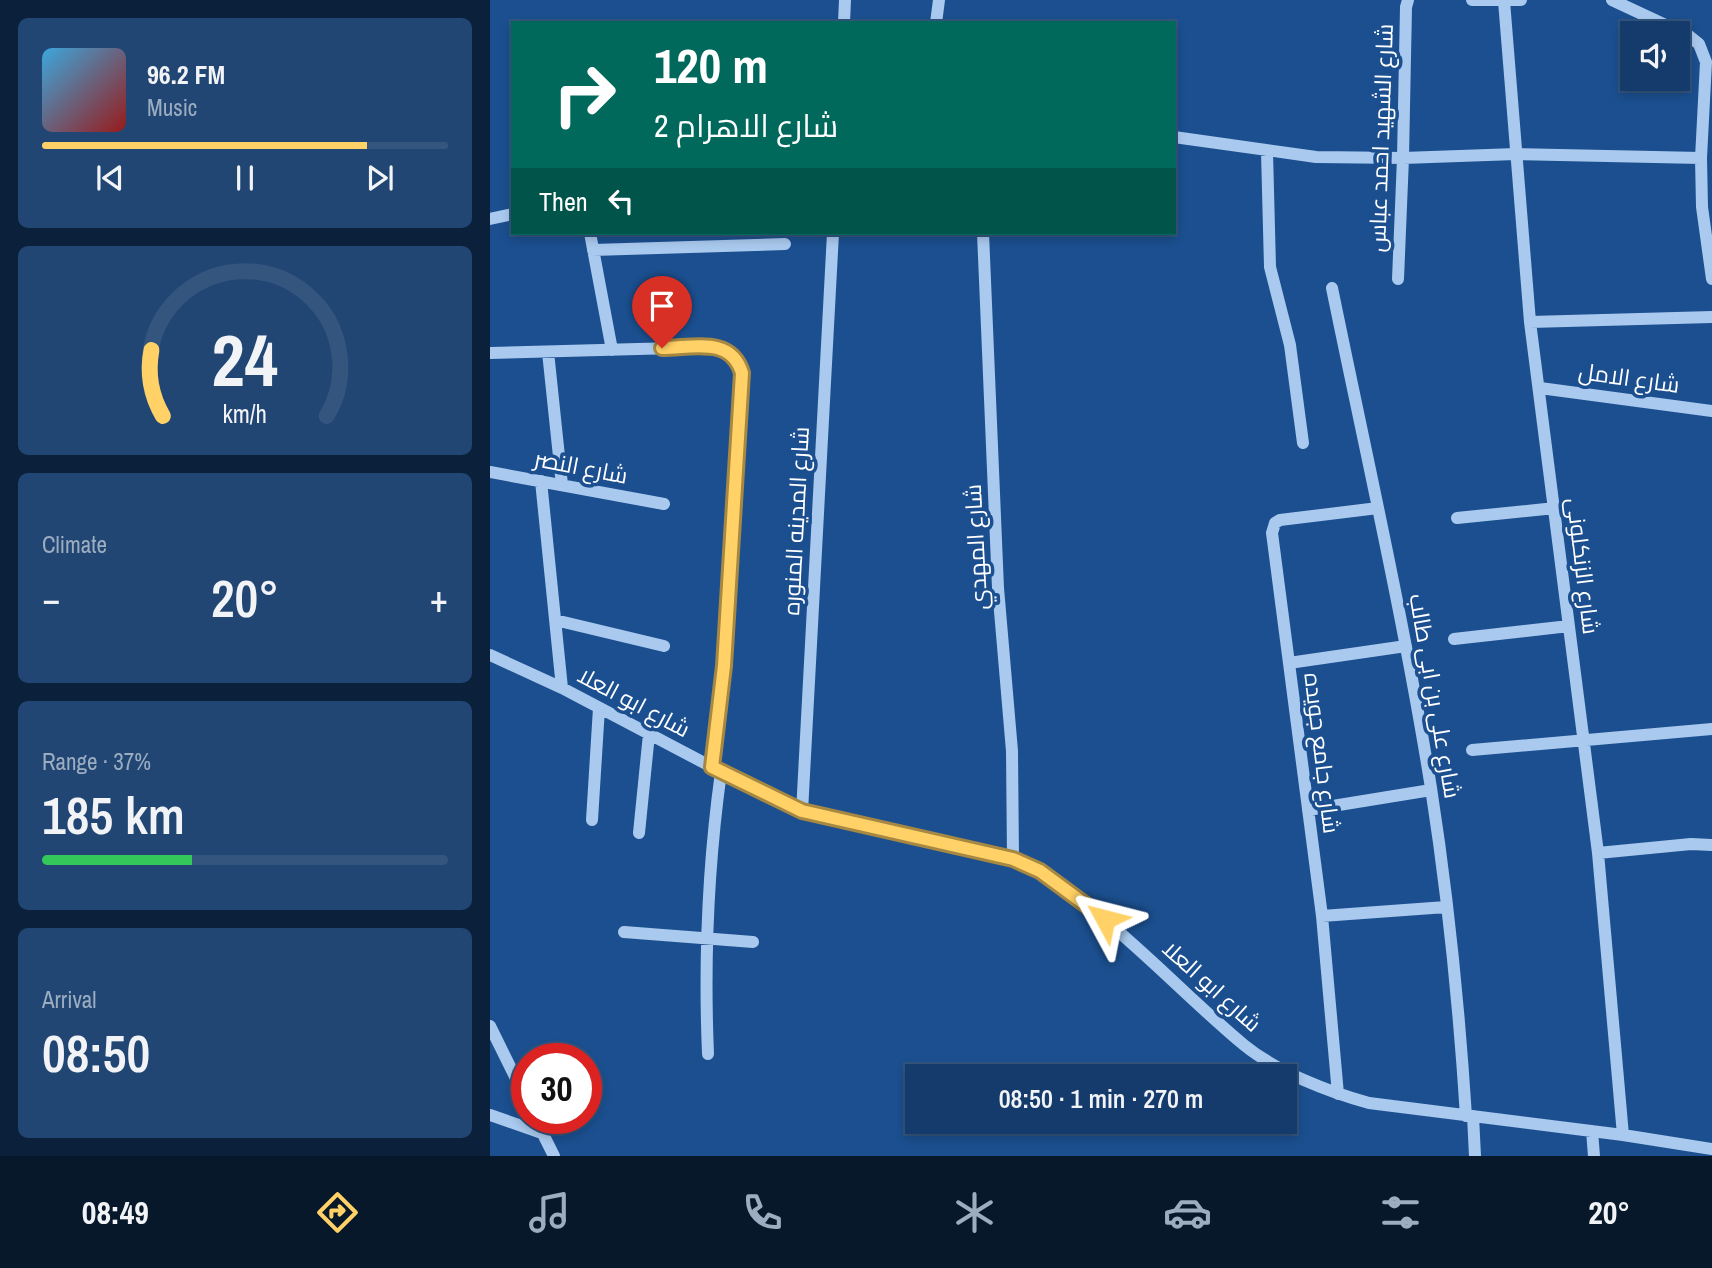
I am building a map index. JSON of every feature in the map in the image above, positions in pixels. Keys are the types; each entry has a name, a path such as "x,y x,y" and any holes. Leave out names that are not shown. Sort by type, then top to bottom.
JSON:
{"street":[{"path":"844,21 845,0"},
{"path":"936,21 939,0"},
{"name":"شارع الشهيد احمد عباس","path":"1398,279 1406,6 1409,0"},
{"path":"1472,0 1521,0"},
{"path":"1612,0 1689,36 1703,51 1706,62 1700,158 1702,206 1712,279"},
{"name":"شارع الزنكلونى","path":"1504,1 1530,322 1598,853 1623,1135"},
{"path":"1176,137 1316,157 1403,158 1516,154 1700,158"},
{"path":"1267,152 1270,267 1290,345 1303,443"},
{"path":"490,219 511,214"},
{"path":"590,235 612,350"},
{"name":"شارع المدينه المنوره","path":"802,811 833,235"},
{"name":"شارع المهدي","path":"982,235 998,587 1012,751 1013,859"},
{"path":"593,250 786,244"},
{"name":"شارع على بن ابى طالب","path":"1332,288 1406,646 1431,790 1475,1156"},
{"path":"1530,322 1712,317"},
{"path":"490,353 722,348 731,353 742,373 705,939 708,1054"},
{"path":"548,352 562,485"},
{"name":"شارع الامل","path":"1540,388 1712,411"},
{"name":"شارع النصر","path":"490,472 664,504"},
{"path":"541,481 562,688"},
{"name":"شارع جامع جويده","path":"1338,1094 1322,916 1272,528 1280,520 1378,508"},
{"path":"1457,518 1555,508"},
{"path":"555,620 664,646"},
{"path":"1454,639 1569,626"},
{"path":"1289,663 1406,646"},
{"name":"شارع ابو العلا","path":"491,653 716,770 802,811 1013,859 1040,871 1134,943 1246,1046 1272,1064 1338,1094 1369,1103 1623,1135 1710,1151"},
{"path":"592,820 599,708"},
{"path":"1472,750 1712,729"},
{"path":"639,833 649,734"},
{"path":"1308,810 1431,790"},
{"path":"1598,853 1691,844 1712,845"},
{"path":"1322,916 1446,907"},
{"path":"624,932 752,942"},
{"path":"490,1026 511,1069"},
{"path":"490,1115 511,1122"},
{"path":"1592,1131 1594,1156"},
{"path":"543,1134 554,1156"}],"route":[{"path":"662,348 722,348 731,353 742,373 724,666 712,767 802,811 1026,864 1040,871 1105,919"}]}
